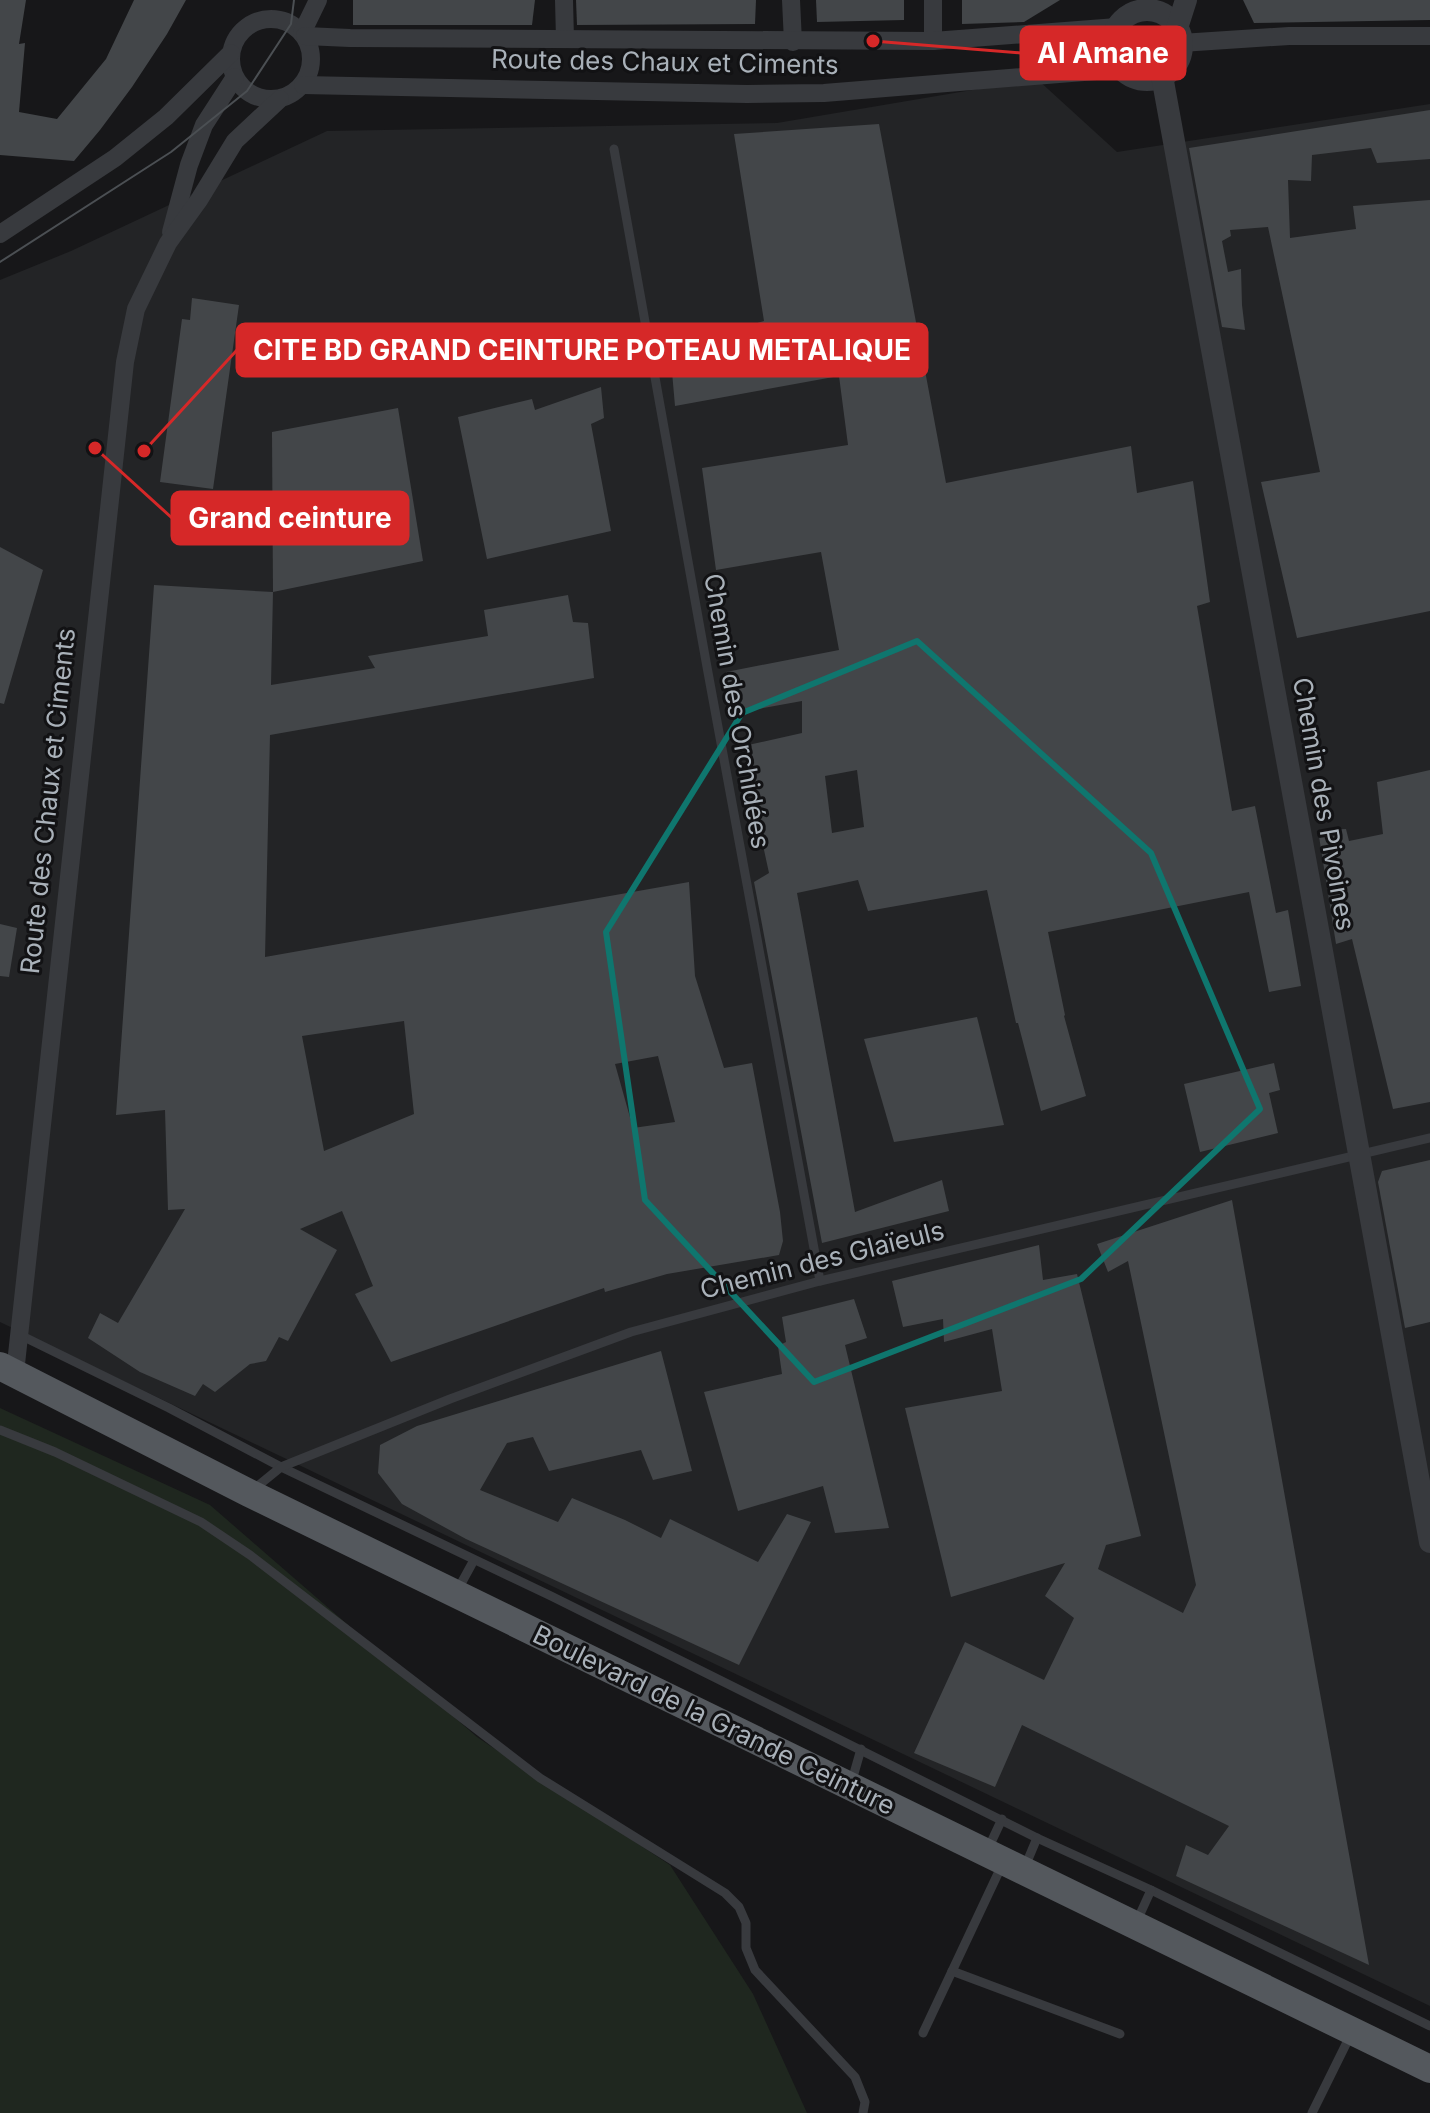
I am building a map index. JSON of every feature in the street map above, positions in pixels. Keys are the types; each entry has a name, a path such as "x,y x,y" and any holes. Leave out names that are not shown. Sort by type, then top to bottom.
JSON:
{"main road":[{"name":"Boulevard de la Grande Ceinture","path":"8,1370 249,1493 1430,2069"}],"street":[{"path":"255,22 264,0"},
{"path":"303,35 318,0"},
{"path":"564,0 565,39"},
{"path":"791,0 793,42"},
{"path":"933,0 933,41"},
{"path":"1179,36 1169,19 1160,13 1148,11 1126,15 1113,38 1115,60 1121,69 1140,80 1152,80 1170,71 1180,53 1179,36 1186,0"},
{"name":"Route des Chaux et Ciments","path":"303,35 350,38 933,41 1126,15"},
{"path":"280,20 295,26 303,35 312,60 303,85 293,94 269,100 257,97 235,77 231,53 235,40 255,22 280,20"},
{"path":"1179,36 1430,36"},
{"path":"0,234 115,158 166,117 231,53"},
{"name":"Route des Chaux et Ciments","path":"303,85 824,93 1121,69"},
{"name":"Chemin des Pivoines","path":"1162,76 1430,1542"},
{"name":"Route des Chaux et Ciments","path":"168,243 189,165 204,125 235,77"},
{"name":"Route des Chaux et Ciments","path":"8,1370 20,1335 125,362 136,309 168,243 235,141 280,99"}],"lane":[{"name":"Chemin des Orchidées","path":"614,149 820,1281"},
{"name":"Chemin des Glaïeuls","path":"249,1493 281,1467 435,1405 631,1332 820,1281 1430,1138"},
{"path":"20,1335 281,1467 551,1596 1037,1838 1430,2026"},
{"path":"0,1430 55,1452 201,1522 261,1564 540,1778 725,1893 739,1907 746,1923 746,1948 755,1970 855,2077 865,2102 863,2113"},
{"path":"455,1594 474,1560"},
{"path":"850,1788 861,1749"},
{"path":"1002,1819 1004,1863"},
{"path":"923,2033 1004,1863 1037,1838"},
{"path":"1135,1926 1151,1890"},
{"path":"952,1971 1120,2034"},
{"path":"1312,2113 1352,2032"}],"highlighted area":[{"path":"917,641 1151,853 1260,1109 1081,1279 814,1382 645,1200 606,932 742,713"}],"shaded area":[{"path":"1037,79 1117,152 1430,104 1430,2006 0,1322 0,280 71,251 327,131 777,123"},
{"path":"0,1408 210,1505 477,1737 670,1865 753,1994 807,2113 0,2113"}],"building":[{"path":"0,0 26,0 19,44 25,43 19,112 57,119 106,59 134,0 186,0 132,87 74,161 0,155"},
{"path":"353,0 535,0 532,25 353,25"},
{"path":"576,0 756,0 755,24 577,25"},
{"path":"816,0 904,0 904,20 817,22"},
{"path":"962,0 1060,0 1024,22 962,24"},
{"path":"1243,0 1430,0 1430,20 1254,23"},
{"path":"1430,110 1430,159 1377,163 1371,148 1312,155 1311,181 1288,180 1290,238 1356,229 1353,206 1430,200 1430,611 1297,638 1261,482 1320,472 1268,227 1230,230 1231,236 1222,241 1228,272 1241,269 1245,330 1222,327 1189,148"},
{"path":"879,124 946,483 1131,446 1137,493 1193,481 1210,602 1197,606 1232,811 1255,806 1276,913 1288,910 1301,986 1269,992 1249,892 1048,932 1064,1016 1086,1096 1041,1111 1016,1023 987,890 868,911 858,880 797,893 855,1212 942,1180 949,1211 822,1243 754,882 769,873 751,790 748,745 802,733 802,701 731,714 726,672 839,650 821,552 716,570 702,468 848,445 839,376 675,406 670,349 764,321 734,134","holes":["857,770 864,827 832,833 825,776"]},
{"path":"192,298 239,305 213,489 160,482 182,319 190,320"},
{"path":"601,387 604,418 591,424 611,531 487,559 458,417 532,399 535,410"},
{"path":"398,408 423,561 273,592 272,432"},
{"path":"0,547 43,570 4,704 0,703"},
{"path":"154,585 273,592 271,685 375,668 368,656 488,636 484,610 568,595 573,622 588,623 594,678 270,735 265,957 689,882 695,976 724,1068 752,1063 780,1212 783,1241 779,1255 667,1274 605,1292 604,1288 391,1362 355,1294 373,1286 342,1211 300,1229 337,1250 288,1341 279,1337 266,1361 250,1364 215,1392 203,1384 195,1396 140,1372 88,1338 100,1313 118,1323 185,1209 168,1210 165,1110 116,1115","holes":["404,1021 414,1114 324,1151 302,1036","658,1056 675,1122 633,1128 615,1064"]},
{"path":"1430,770 1430,1102 1393,1109 1352,939 1336,944 1318,830 1346,829 1349,841 1383,834 1377,782"},
{"path":"0,924 17,928 9,977 0,976"},
{"path":"977,1017 1004,1125 894,1142 864,1039"},
{"path":"1274,1063 1280,1090 1269,1093 1278,1133 1200,1152 1184,1084"},
{"path":"1430,1160 1430,1322 1405,1328 1378,1182 1382,1171"},
{"path":"1232,1200 1369,1965 1176,1876 1186,1845 1208,1855 1229,1826 1022,1725 995,1787 914,1753 965,1642 1044,1680 1074,1618 1045,1596 1065,1563 951,1597 905,1408 1002,1391 992,1329 944,1342 943,1319 903,1327 892,1281 1039,1245 1043,1280 1077,1274 1141,1536 1106,1545 1098,1569 1183,1613 1196,1585 1128,1261 1108,1272 1097,1244"},
{"path":"854,1299 867,1338 845,1345 889,1528 835,1533 823,1486 738,1511 704,1392 782,1374 778,1346 786,1342 782,1317"},
{"path":"661,1351 692,1471 653,1480 641,1450 549,1471 533,1437 507,1443 480,1490 558,1522 572,1498 661,1538 670,1519 758,1562 787,1514 811,1522 739,1665 466,1539 402,1504 378,1473 380,1445 417,1426"}],"tram line":[{"path":"0,262 171,152 247,91 291,24 294,0"}],"place":[{"name":"Al Amane","path":"873,41"},
{"name":"Grand ceinture","path":"95,448"},
{"name":"CITE BD GRAND CEINTURE POTEAU METALIQUE","path":"144,451"}]}
